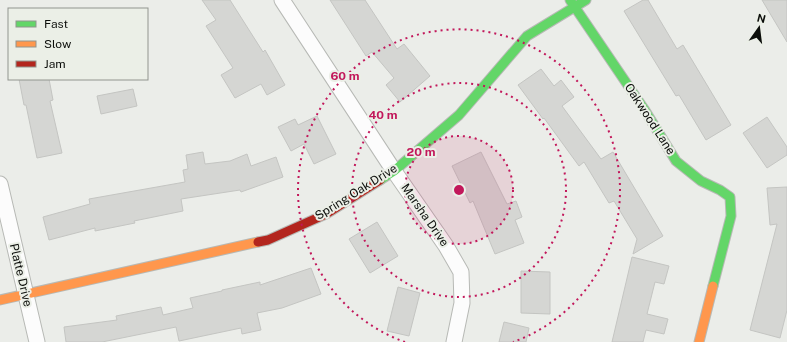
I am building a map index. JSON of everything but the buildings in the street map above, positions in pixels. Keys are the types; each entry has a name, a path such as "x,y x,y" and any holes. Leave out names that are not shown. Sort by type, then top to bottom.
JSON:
{"street":[{"name":"Marsha Drive","path":"282,0 394,171 446,246 461,272 462,303 454,342"},
{"name":"Spring Oak Drive","path":"0,300 268,240 326,214 394,171 459,114 527,36 572,3 586,0"},
{"name":"Oakwood Lane","path":"572,3 644,109 676,161 701,181 720,190 730,197 731,216 699,342"},
{"name":"Platte Drive","path":"0,184 36,342"}],"traffic: fast":[{"path":"570,0 644,109 676,161 701,181 720,190 730,197 731,216 713,286"},
{"path":"380,180 394,171 459,115 527,36 586,0"}],"traffic: slow":[{"path":"0,300 258,242"},
{"path":"699,342 713,286"}],"traffic: jam":[{"path":"258,242 268,240 326,214 380,180"}]}
